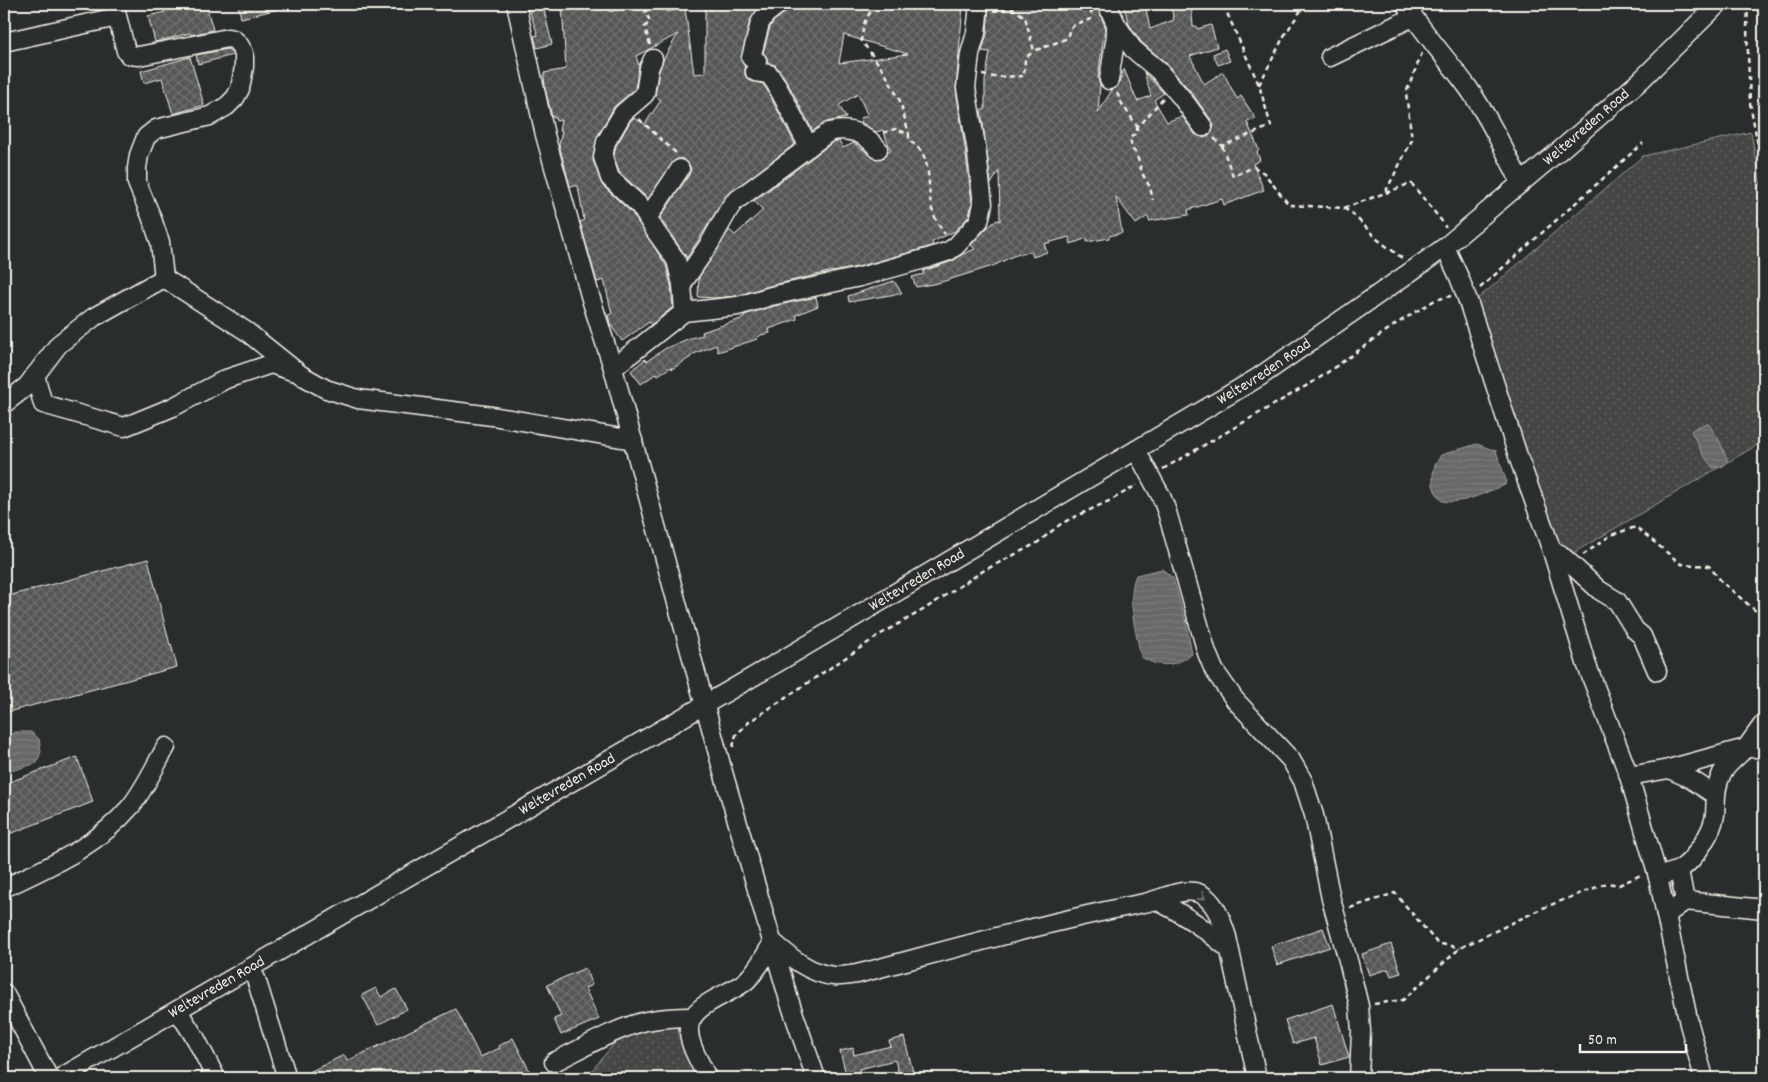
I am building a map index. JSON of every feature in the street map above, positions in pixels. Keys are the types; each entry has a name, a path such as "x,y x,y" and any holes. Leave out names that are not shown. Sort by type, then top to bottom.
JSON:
{"street":[{"path":"516,4 546,135 591,299 633,440 704,705 788,1000 816,1078"},
{"path":"779,4 766,14 760,23 751,58 757,61 755,72 769,74 776,84 809,147"},
{"name":"Weltevreden Road","path":"60,1078 704,705 1259,377 1444,247 1640,81 1718,4"},
{"path":"1101,6 1133,49 1158,70 1172,86 1203,128"},
{"path":"613,368 684,312 738,306 771,296 860,277 928,258 949,251 956,246 979,221 983,204 966,88 970,54 976,33 979,8"},
{"path":"4,42 116,10 126,51 133,56 228,38 238,43 244,53 244,67 240,89 232,101 210,116 156,129 146,137 139,155 137,183 160,242 164,278"},
{"path":"1330,57 1409,10 1469,90 1498,138 1521,183"},
{"path":"1109,80 1116,24"},
{"path":"653,59 649,68 645,94 623,113 606,142 603,157 610,178 640,206 676,260 682,284 684,312"},
{"path":"682,284 710,244 734,202 829,132 836,130 854,131 874,144"},
{"path":"648,217 680,169"},
{"path":"1444,247 1467,298 1519,459 1552,551 1586,663 1629,776 1658,877 1689,1024 1704,1078"},
{"path":"164,278 246,331 302,375 326,389 358,399 501,417 633,440"},
{"path":"4,404 27,386 59,344 94,317 164,278"},
{"path":"35,375 43,404 124,427 173,407 226,379 271,364 302,375"},
{"path":"1136,450 1151,476 1167,512 1207,653 1214,670 1244,711 1291,760 1303,781 1314,815 1334,913 1359,1006 1359,1078"},
{"path":"1552,551 1560,554 1599,590 1617,601 1635,630 1642,636 1657,671"},
{"path":"1658,877 1679,870 1686,865 1698,850 1712,828 1718,782 1728,766 1746,748 1764,723"},
{"path":"4,888 66,859 109,830 132,804 166,747"},
{"path":"1629,776 1669,769 1746,748 1764,748"},
{"path":"1669,769 1689,778 1715,795"},
{"path":"1679,870 1685,901"},
{"path":"773,942 793,959 816,972 834,976 857,974 1111,909 1156,900 1175,894 1195,892 1213,906 1219,915 1227,937 1257,1078"},
{"path":"1156,900 1204,927 1229,949"},
{"path":"1666,915 1685,901 1764,910"},
{"path":"707,1078 690,1038 689,1029 692,1017 702,1008 745,982 760,966 773,942"},
{"path":"250,969 256,978 287,1078"},
{"path":"4,993 49,1078"},
{"path":"178,1011 216,1078"},
{"path":"554,1062 623,1029 645,1021 674,1017 692,1017"}],"path":[{"path":"653,59 645,27 650,21 645,11 655,6 655,4"},
{"path":"875,4 865,21 861,40 885,73 900,102 909,134 909,141 918,145 925,155 931,206 934,215 948,239 956,246"},
{"path":"1222,146 1271,126 1259,85 1223,4"},
{"path":"1259,85 1284,36 1305,4"},
{"path":"1748,4 1750,103 1764,177"},
{"path":"967,74 994,77 1024,76 1025,58 1034,52 1068,38 1069,29 1076,24 1091,19 1091,12 1101,6"},
{"path":"979,8 1013,9 1025,17 1034,52"},
{"path":"1385,194 1412,140 1406,93 1428,37"},
{"path":"1109,80 1137,126 1137,132 1130,138 1132,149 1136,153 1143,174 1150,187 1153,200"},
{"path":"1137,126 1142,123 1172,86"},
{"path":"628,108 675,152 680,169"},
{"path":"1203,128 1222,146 1233,176 1254,167 1264,173 1289,205 1343,208 1412,183 1445,225 1444,247"},
{"path":"874,144 875,135 895,129 909,134"},
{"path":"732,748 736,735 749,722 880,634 923,610 983,571 1037,543 1062,523 1113,499 1318,379 1396,324 1435,300 1451,296 1467,298 1499,272 1642,143"},
{"path":"1343,208 1352,213 1377,239 1416,268"},
{"path":"1570,564 1611,535 1636,527 1680,564 1709,566 1722,582 1764,618"},
{"path":"1359,1006 1403,1000 1460,948 1543,908 1607,883 1619,885 1642,875 1658,877"},
{"path":"1334,913 1396,893 1437,943 1460,948"}],"shaded area":[{"path":"1751,132 1764,202 1764,441 1563,559 1474,302 1643,156"},
{"path":"1708,423 1720,442 1728,462 1723,466 1713,468 1704,456 1691,431"},
{"path":"1477,444 1496,451 1506,480 1505,485 1466,500 1442,501 1433,485 1435,465 1441,455"},
{"path":"1162,569 1173,578 1186,622 1192,654 1173,664 1154,663 1141,657 1132,605 1133,584 1136,575"},
{"path":"15,732 31,732 39,739 41,751 37,763 11,771 4,764 4,738"},
{"path":"679,1022 679,1030 702,1078 586,1078 620,1036"}],"building":[{"path":"163,4 206,4 213,30 191,35 190,33 155,42 148,16 165,12"},
{"path":"238,4 282,4 283,8 241,18"},
{"path":"527,4 543,6 552,44 537,48 534,36 538,35"},
{"path":"606,4 610,12 636,4 664,4 667,12 685,8 694,74 705,73 705,4 762,4 750,20 741,61 745,67 745,75 748,80 763,84 767,90 795,144 726,196 687,258 660,218 689,175 691,169 689,164 681,158 675,160 648,199 619,172 614,156 616,146 631,120 634,118 645,124 661,100 655,96 659,71 678,34 636,56 639,66 635,89 614,107 597,137 593,160 602,185 632,213 666,265 673,307 651,325 649,322 622,341 610,324 608,315 612,314 604,280 597,282 580,222 584,220 578,186 570,186 559,145 562,131 559,131 561,120 556,121 555,117 552,117 545,88 544,73 566,69 562,5"},
{"path":"789,4 833,4 835,9 855,4 891,4 892,8 914,5 963,4 956,90 972,203 969,216 955,231 932,242 933,245 925,248 857,267 769,286 736,296 698,297 699,277 729,230 735,235 763,210 754,201 833,142 839,141 843,148 854,143 875,159 885,157 888,151 891,151 883,130 876,132 862,123 860,118 868,116 858,94 839,105 846,118 827,122 813,131 785,78 775,65 767,63 767,57 763,53 770,27 774,21 786,12","holes":["844,35 908,54 839,63"]},
{"path":"989,4 1096,4 1105,26 1098,78 1100,85 1098,113 1112,90 1118,86 1124,69 1137,101 1151,96 1144,72 1164,93 1154,100 1167,122 1182,116 1195,134 1204,138 1212,132 1214,126 1212,121 1191,92 1166,63 1141,42 1129,24 1123,4 1145,4 1150,29 1174,20 1170,4 1191,4 1193,26 1196,26 1197,29 1211,25 1217,47 1190,56 1204,84 1223,72 1237,99 1241,96 1256,119 1247,122 1259,150 1257,152 1260,160 1253,164 1264,190 1224,205 1222,199 1188,210 1189,215 1149,221 1148,216 1136,224 1116,197 1122,233 1109,236 1109,238 1087,242 1087,238 1071,244 1069,237 1044,244 1047,252 1033,257 1031,251 1020,255 1019,253 993,266 938,283 916,287 912,277 924,274 923,271 953,261 975,249 971,245 987,228 997,220 1000,221 999,171 991,184 981,110 985,110 985,81 990,52 982,51 987,34"},
{"path":"228,49 233,55 198,64 196,55"},
{"path":"1225,49 1230,61 1218,65 1213,54"},
{"path":"190,57 204,105 173,114 162,78 144,83 141,71"},
{"path":"894,281 902,293 849,302 848,296"},
{"path":"816,297 818,306 796,315 797,319 769,329 770,333 761,335 757,339 718,352 716,345 691,355 691,357 672,369 671,367 658,375 657,373 641,384 631,371 645,359 647,361 666,348 703,335 702,332 744,318 744,315"},
{"path":"148,559 177,667 4,713 4,597"},
{"path":"77,757 93,802 4,836 4,784"},
{"path":"1323,928 1330,947 1277,965 1271,946"},
{"path":"1391,944 1401,973 1391,976 1388,969 1369,975 1362,954"},
{"path":"585,968 592,985 585,988 599,1019 561,1035 554,1019 561,1016 547,985"},
{"path":"376,988 381,997 396,989 407,1009 378,1025 362,995"},
{"path":"1333,1004 1349,1057 1322,1065 1314,1038 1293,1044 1285,1020"},
{"path":"456,1009 480,1057 500,1048 499,1046 513,1038 533,1078 297,1078 344,1055 347,1061"},
{"path":"904,1037 913,1072 899,1076 895,1060 859,1069 861,1078 847,1078 840,1051 853,1048 854,1055 891,1046 889,1041"}]}
